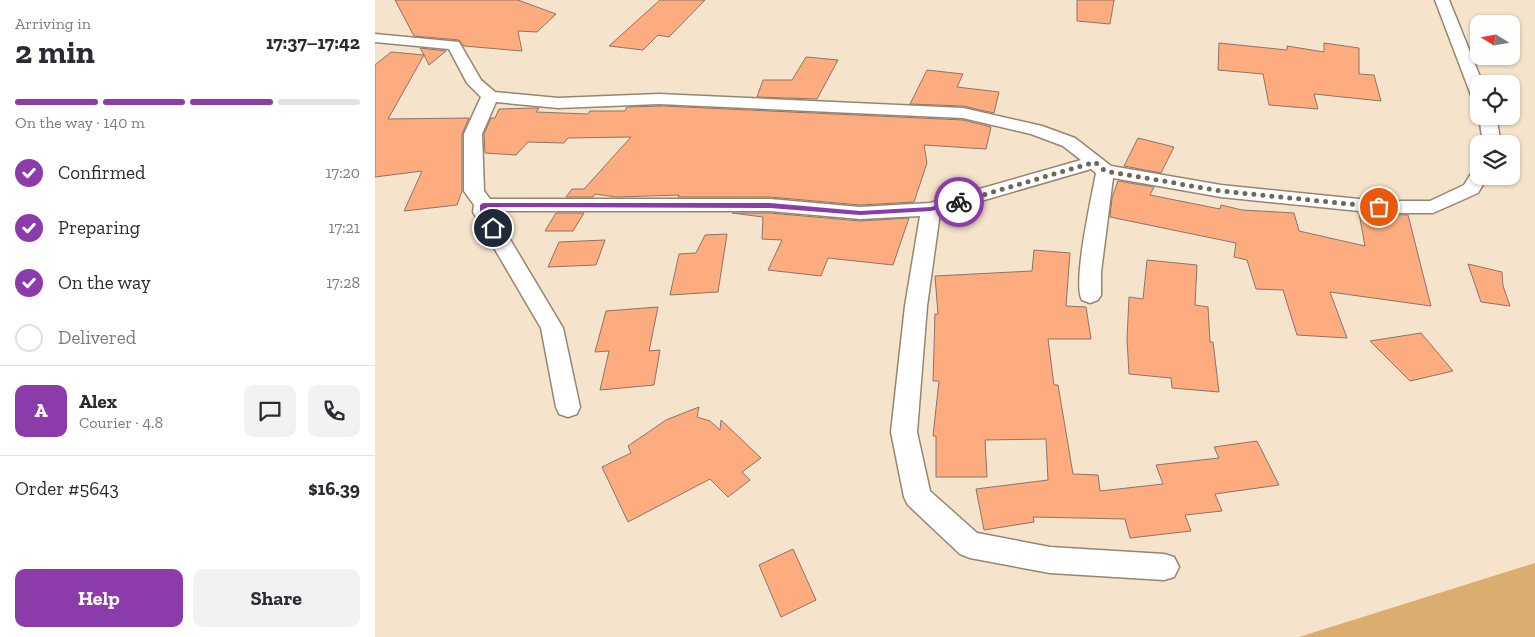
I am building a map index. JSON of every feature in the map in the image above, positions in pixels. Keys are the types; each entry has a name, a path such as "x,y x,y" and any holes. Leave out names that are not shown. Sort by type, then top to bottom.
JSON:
{"street":[{"path":"1442,0 1471,75"},
{"path":"375,38 454,45 475,84 490,96 558,104 659,99 963,112 1036,130 1069,142 1100,167"},
{"path":"490,96 473,134 474,191 483,205 483,212 553,328 568,407"},
{"path":"1090,295 1090,272 1100,167"},
{"path":"483,205 770,206 860,213 931,209 1100,167 1221,191 1379,207 1433,207 1471,189 1473,185"},
{"path":"931,209 916,306 904,432 918,498 970,545 1050,560 1164,567"}],"shaded area":[{"path":"1535,563 1535,637 1299,637"}],"building":[{"path":"395,0 518,0 556,14 537,32 518,31 522,51 464,46 459,40 414,36"},
{"path":"660,0 705,0 669,37 658,35 643,50 609,46"},
{"path":"1077,0 1114,0 1110,24 1077,21"},
{"path":"1219,43 1287,50 1287,46 1324,52 1324,43 1359,48 1359,74 1374,75 1381,101 1314,94 1318,109 1269,105 1263,74 1218,70"},
{"path":"420,48 446,51 429,65"},
{"path":"391,52 424,55 388,119 469,118 462,134 462,191 457,205 404,211 422,171 375,177 375,65"},
{"path":"806,57 838,60 817,99 757,97 763,80 792,80"},
{"path":"927,70 963,74 957,87 999,92 994,113 963,106 910,104"},
{"path":"663,106 963,120 991,127 986,149 924,145 927,163 914,202 860,205 770,197 678,197 679,195 616,197 595,194 593,197 566,197 572,189 584,189 631,137 568,138 564,143 528,142 516,155 485,153 484,134 491,118 495,118 499,109 539,108 536,112 588,114 590,111 625,111 627,107"},
{"path":"1138,138 1174,147 1161,173 1124,166"},
{"path":"1118,181 1154,187 1150,195 1220,209 1221,205 1242,210 1294,213 1299,231 1365,246 1359,213 1408,215 1431,306 1330,292 1347,338 1297,335 1283,290 1256,289 1247,260 1234,257 1236,243 1110,217 1112,198"},
{"path":"556,213 584,213 573,231 545,231"},
{"path":"732,213 770,213 860,221 909,218 893,265 828,258 821,276 768,270 782,240 762,239 763,217"},
{"path":"727,234 718,292 670,295 679,254 696,253 705,235"},
{"path":"605,240 596,265 548,267 559,242"},
{"path":"1034,250 1070,253 1066,306 1086,307 1091,339 1048,339 1054,385 1058,385 1073,474 1098,475 1100,491 1163,484 1156,465 1219,458 1214,447 1257,441 1279,485 1215,494 1222,511 1185,515 1191,531 1130,538 1125,519 1033,517 1034,522 984,530 976,489 1048,480 1046,439 985,440 987,477 936,477 936,436 933,436 939,381 933,381 935,314 938,314 935,276 1032,271"},
{"path":"1147,260 1197,265 1195,305 1208,307 1210,342 1213,342 1219,392 1172,388 1171,378 1129,374 1127,339 1129,297 1143,299"},
{"path":"1468,264 1502,272 1503,286 1510,306 1481,302"},
{"path":"658,307 649,351 660,350 654,385 600,390 609,351 595,352 606,311"},
{"path":"1421,333 1453,371 1410,381 1370,341"},
{"path":"699,407 697,417 710,421 720,430 721,420 761,458 742,472 750,480 728,497 710,479 628,522 602,467 631,453 628,446 666,420"},
{"path":"793,549 816,600 781,617 759,565"}],"way so far":[{"path":"959,202 1095,162 1105,171 1221,191 1379,207"}],"route":[{"path":"493,228 483,212 483,205 535,207 770,206 860,213 931,209 959,202"}]}
